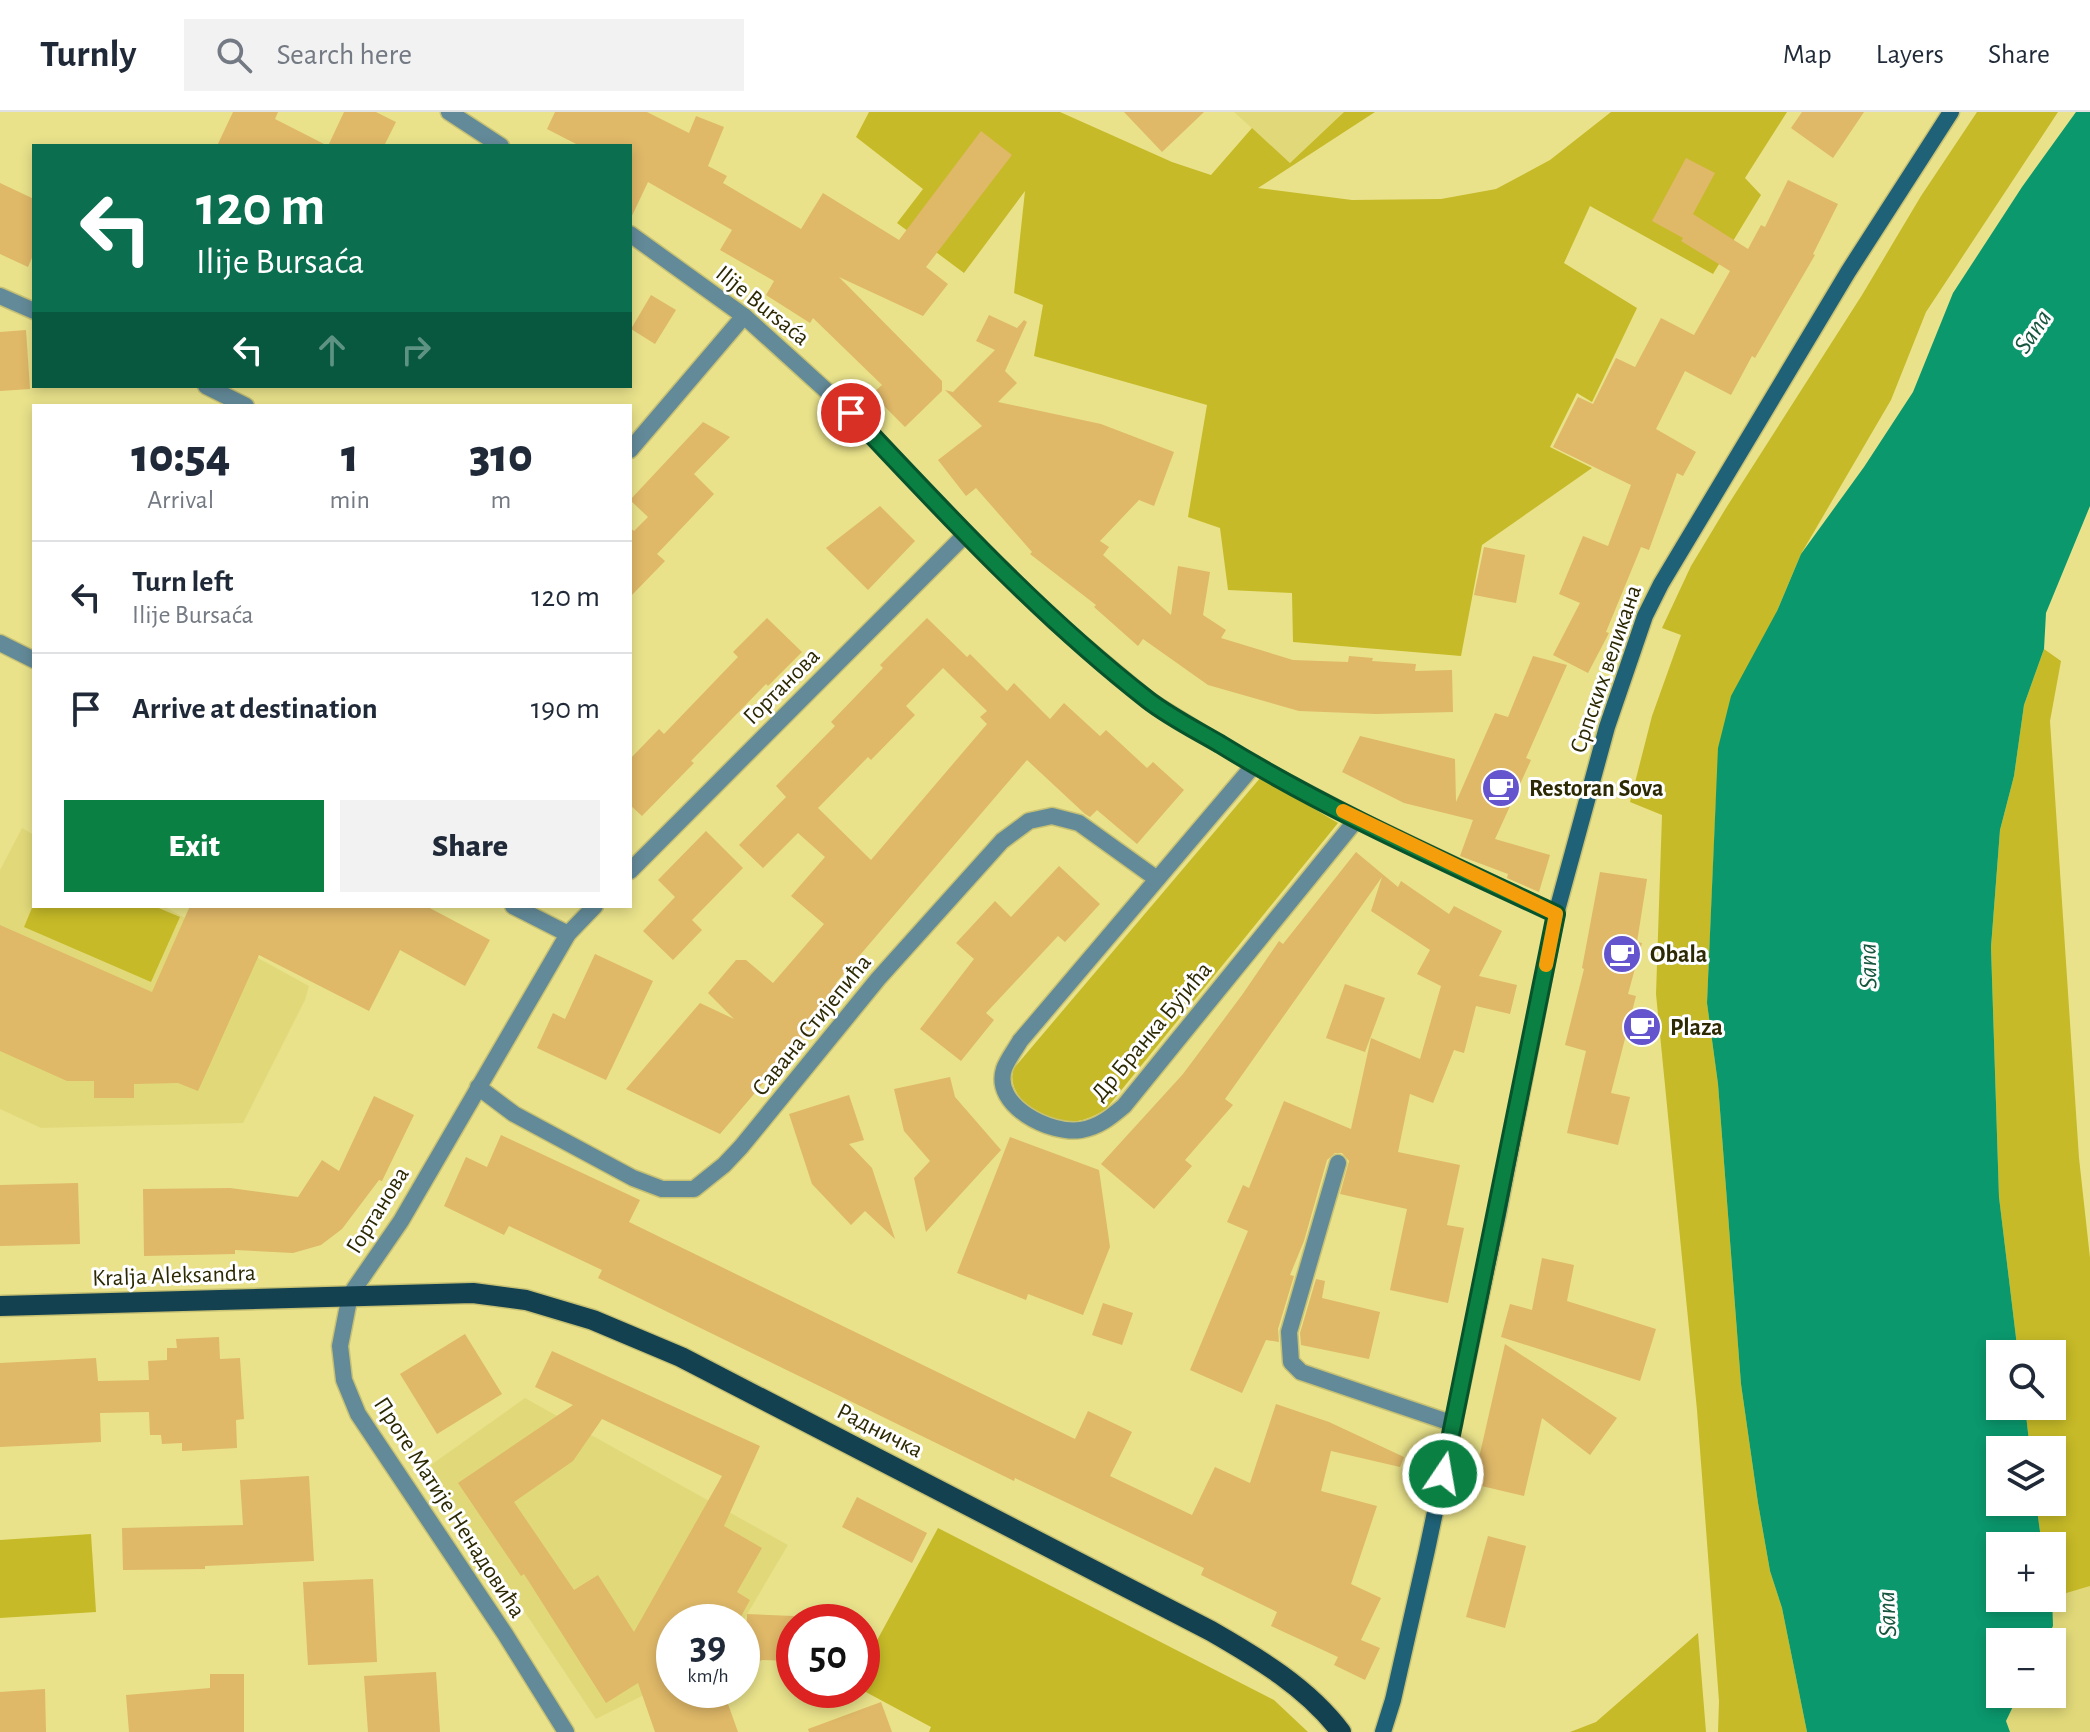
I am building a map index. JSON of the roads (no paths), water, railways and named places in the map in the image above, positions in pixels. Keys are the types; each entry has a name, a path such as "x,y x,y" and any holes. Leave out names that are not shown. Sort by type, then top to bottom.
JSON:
{"main road":[{"name":"Српских великана","path":"1383,1732 1393,1700 1454,1424 1556,914 1607,727 1645,616 1661,584 1848,272 1951,112"},
{"name":"Радничка","path":"350,1295 473,1293 526,1300 593,1320 681,1357 1211,1631 1305,1693 1341,1732"},
{"name":"Kralja Aleksandra","path":"0,1306 350,1295"}],"street":[{"path":"449,112 498,144"},
{"name":"Ilije Bursaća","path":"632,235 744,316 851,413 1054,621 1150,701 1254,765 1357,819 1556,914"},
{"path":"0,296 32,310"},
{"path":"632,448 744,316"},
{"path":"210,388 242,404"},
{"name":"Гортанова","path":"632,869 966,534"},
{"path":"0,643 32,659"},
{"name":"Др Бранка Бујића","path":"1254,765 1020,1041 1003,1070 1005,1091 1021,1112 1042,1125 1061,1130 1081,1130 1105,1122 1124,1106 1357,819"},
{"name":"Савана Стијепића","path":"478,1087 514,1114 633,1178 662,1189 694,1189 741,1147 878,979 1002,841 1029,821 1052,816 1079,823 1157,879"},
{"path":"517,908 568,934"},
{"name":"Гортанова","path":"350,1295 401,1221 568,934 593,908"},
{"path":"1338,1163 1289,1332 1291,1362 1301,1372 1454,1424"},
{"name":"Проте Матије Ненадовића","path":"350,1295 340,1346 344,1380 358,1414 505,1634 566,1732"}],"water":[{"name":"Sana","path":"2076,112 2090,112 2090,506 2046,613 2044,649 2024,705 2014,776 2000,830 1991,947 1999,1197 2016,1340 1986,1340 1986,1420 2027,1420 2028,1436 1986,1436 1986,1516 2038,1516 2040,1532 1986,1532 1986,1612 2053,1612 2053,1626 1986,1628 1986,1708 2012,1708 2006,1721 2010,1732 1807,1732 1782,1608 1770,1571 1741,1384 1718,1084 1707,1003 1718,748 1731,696 1777,611 1801,554 1913,392 1953,293 2022,187"}],"place":[{"name":"Restoran Sova","path":"1501,788"},
{"name":"Obala","path":"1622,954"},
{"name":"Plaza","path":"1642,1027"}]}
